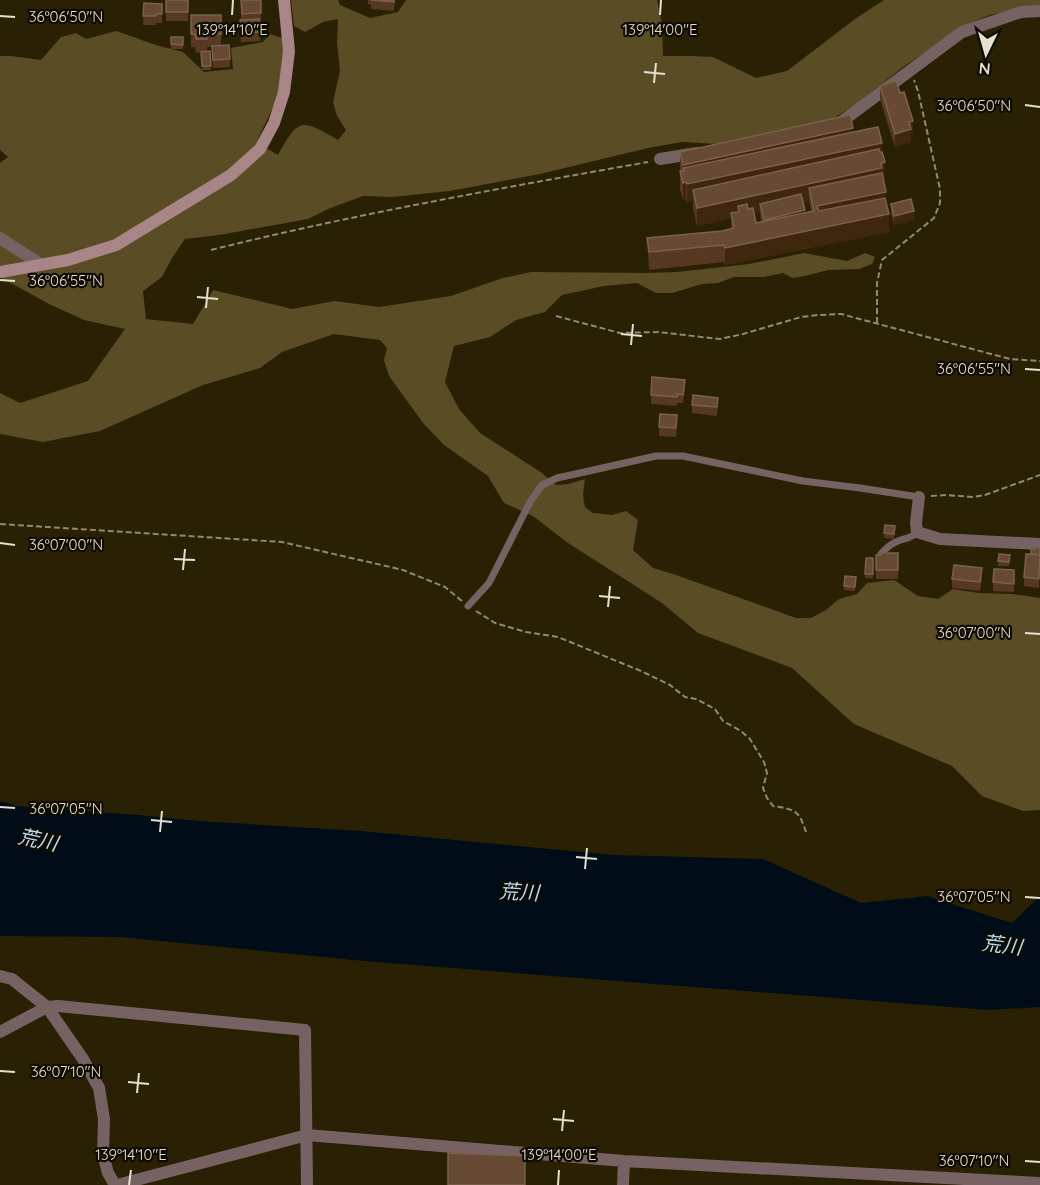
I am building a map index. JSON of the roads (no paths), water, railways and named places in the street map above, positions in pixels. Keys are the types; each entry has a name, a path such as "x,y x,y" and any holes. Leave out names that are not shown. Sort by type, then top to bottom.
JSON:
{"street":[{"path":"0,272 68,260 116,245 231,175 260,149 274,123 284,92 289,51 284,0"},
{"path":"822,130 837,126 962,32 1021,12 1040,11"},
{"path":"660,159 706,151"},
{"path":"0,238 40,264"},
{"path":"919,497 917,532 940,539 1040,544"},
{"path":"0,976 12,979 47,1007 83,1059 99,1088 104,1119 103,1154 108,1173 116,1185 307,1134 624,1161 1040,1182"},
{"path":"0,1032 47,1007 58,1006 305,1030 307,1185"},
{"path":"622,1185 624,1161"}],"lane":[{"path":"468,606 489,583 530,502 542,485 556,478 580,472 656,456 683,456 803,482 919,497"},
{"path":"880,554 888,546 913,537 917,532"}],"water":[{"name":"荒川","path":"0,801 17,806 361,831 614,855 763,859 861,903 927,896 1012,923 1040,896 1040,1007 989,1010 375,962 120,937 0,936"}]}
